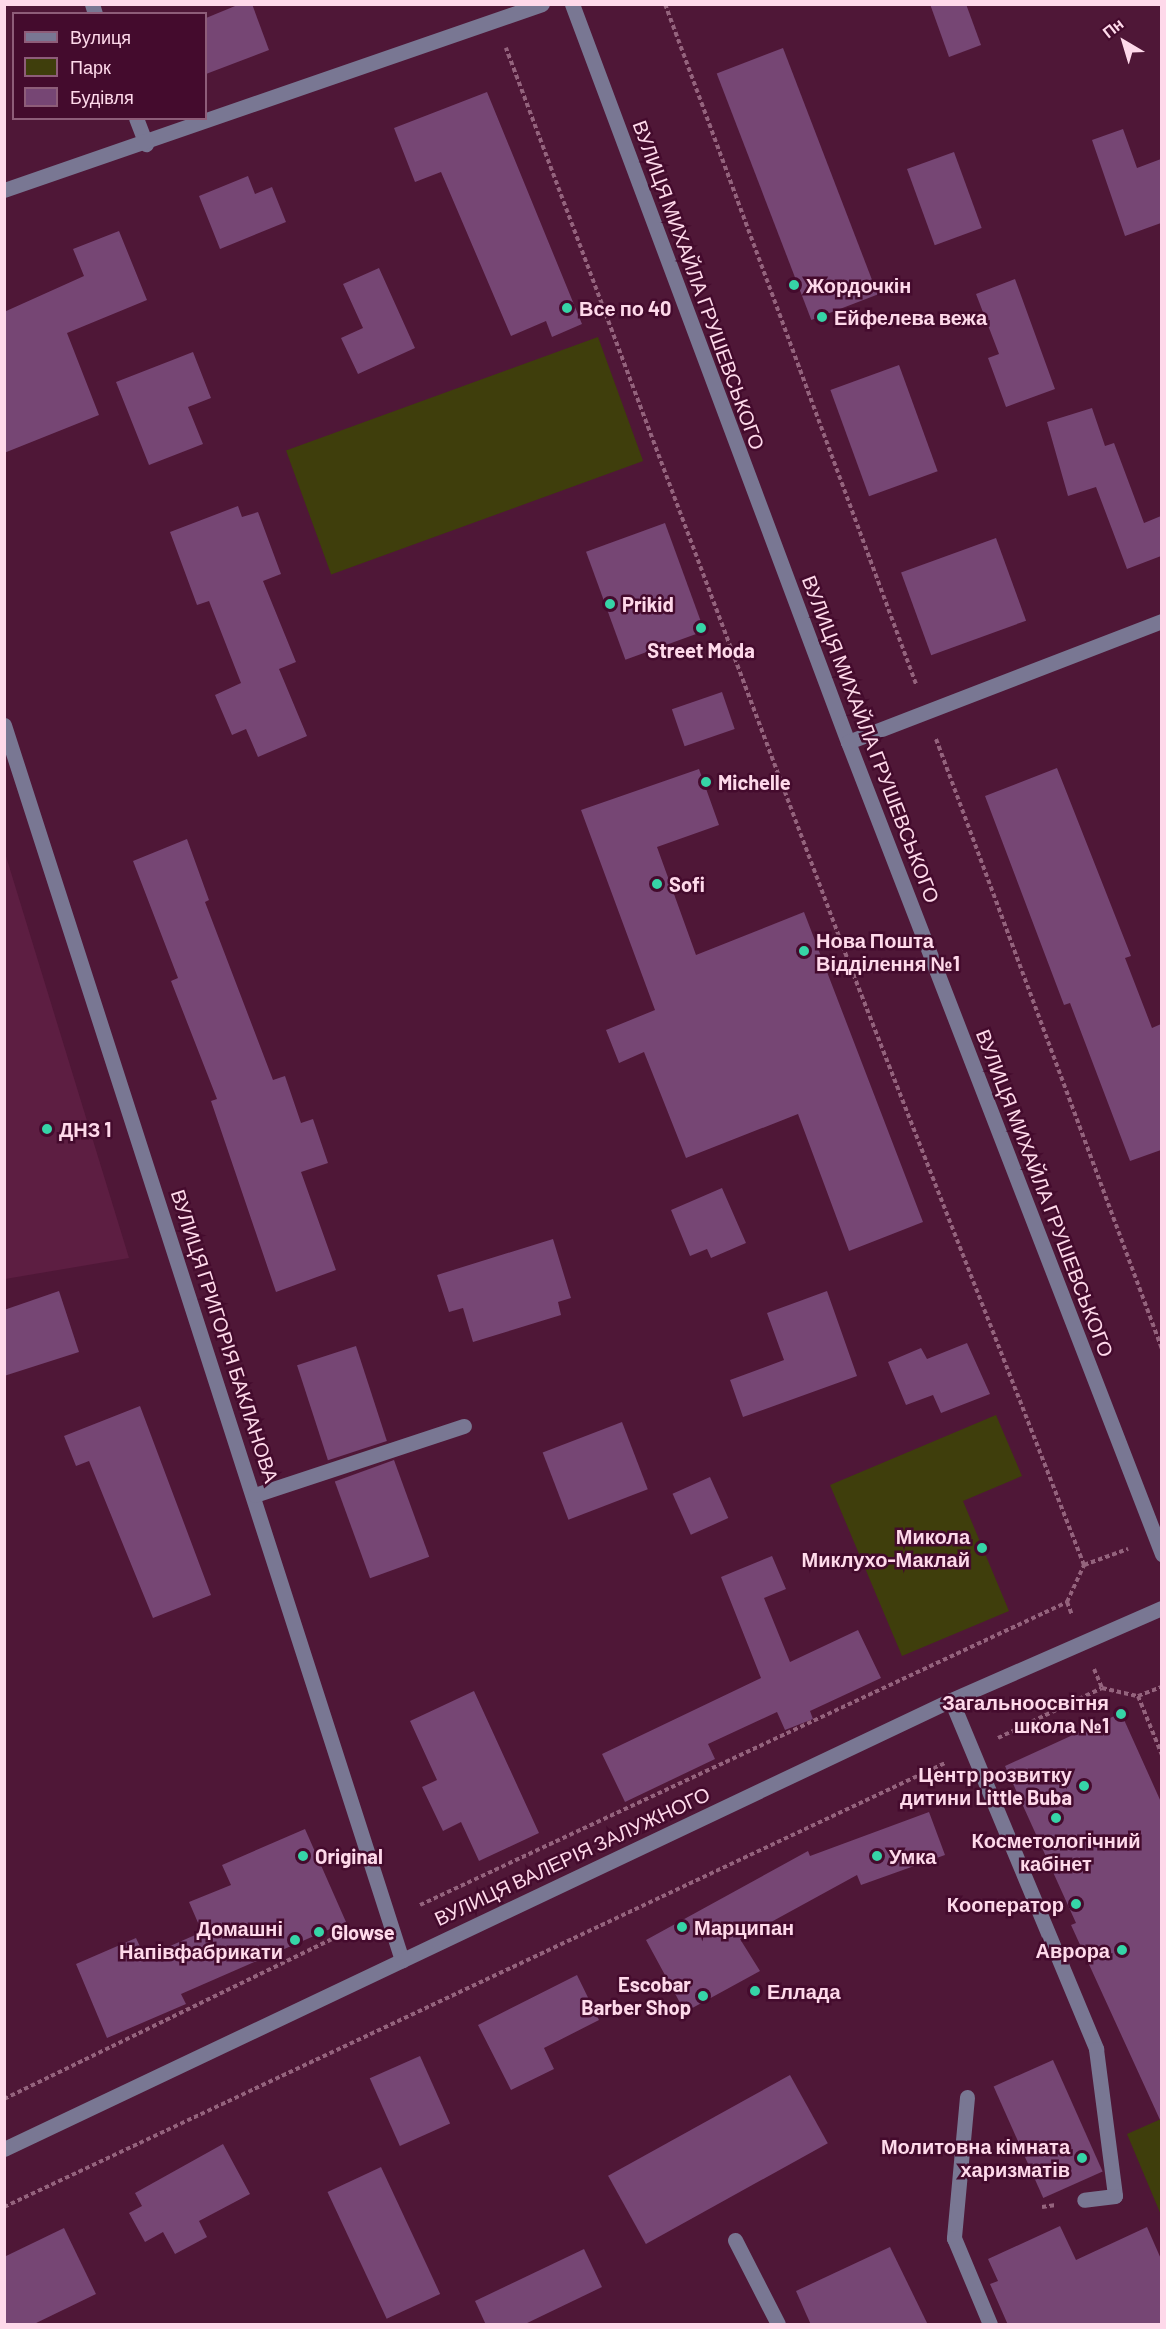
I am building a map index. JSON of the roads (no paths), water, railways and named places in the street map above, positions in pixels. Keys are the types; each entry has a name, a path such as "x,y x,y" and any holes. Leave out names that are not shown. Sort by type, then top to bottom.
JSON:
{"street":[{"path":"4,190 146,144 542,4"},
{"name":"ВУЛИЦЯ МИХАЙЛА ГРУШЕВСЬКОГО","path":"572,4 848,742 1161,1554"},
{"path":"137,120 146,144"},
{"path":"848,742 1161,621"},
{"name":"ВУЛИЦЯ ГРИГОРІЯ БАКЛАНОВА","path":"4,725 255,1496 402,1960"},
{"path":"255,1496 464,1426"},
{"name":"ВУЛИЦЯ ВАЛЕРІЯ ЗАЛУЖНОГО","path":"4,2149 951,1700 1161,1608"},
{"path":"951,1700 1096,2049 1115,2196 1084,2200"},
{"path":"967,2097 954,2238 990,2325"},
{"path":"735,2240 778,2325"}],"place":[{"name":"Жордочкін","path":"794,285"},
{"name":"Все по 40","path":"567,308"},
{"name":"Ейфелева вежа","path":"822,317"},
{"name":"Prikid","path":"610,604"},
{"name":"Street Moda","path":"701,628"},
{"name":"Michelle","path":"706,782"},
{"name":"Sofi","path":"657,884"},
{"name":"Нова Пошта Відділення №1","path":"804,951"},
{"name":"ДНЗ 1","path":"47,1129"},
{"name":"Микола Миклухо-Маклай","path":"982,1548"},
{"name":"Загальноосвітня школа №1","path":"1121,1714"},
{"name":"Центр розвитку дитини Little Buba","path":"1084,1786"},
{"name":"Косметологічний кабінет","path":"1056,1818"},
{"name":"Original","path":"303,1856"},
{"name":"Умка","path":"877,1856"},
{"name":"Кооператор","path":"1076,1904"},
{"name":"Марципан","path":"682,1927"},
{"name":"Glowse","path":"319,1932"},
{"name":"Домашні Напівфабрикати","path":"295,1940"},
{"name":"Аврора","path":"1122,1950"},
{"name":"Еллада","path":"755,1991"},
{"name":"Escobar Barber Shop","path":"703,1996"},
{"name":"Молитовна кімната харизматів","path":"1082,2158"}]}
